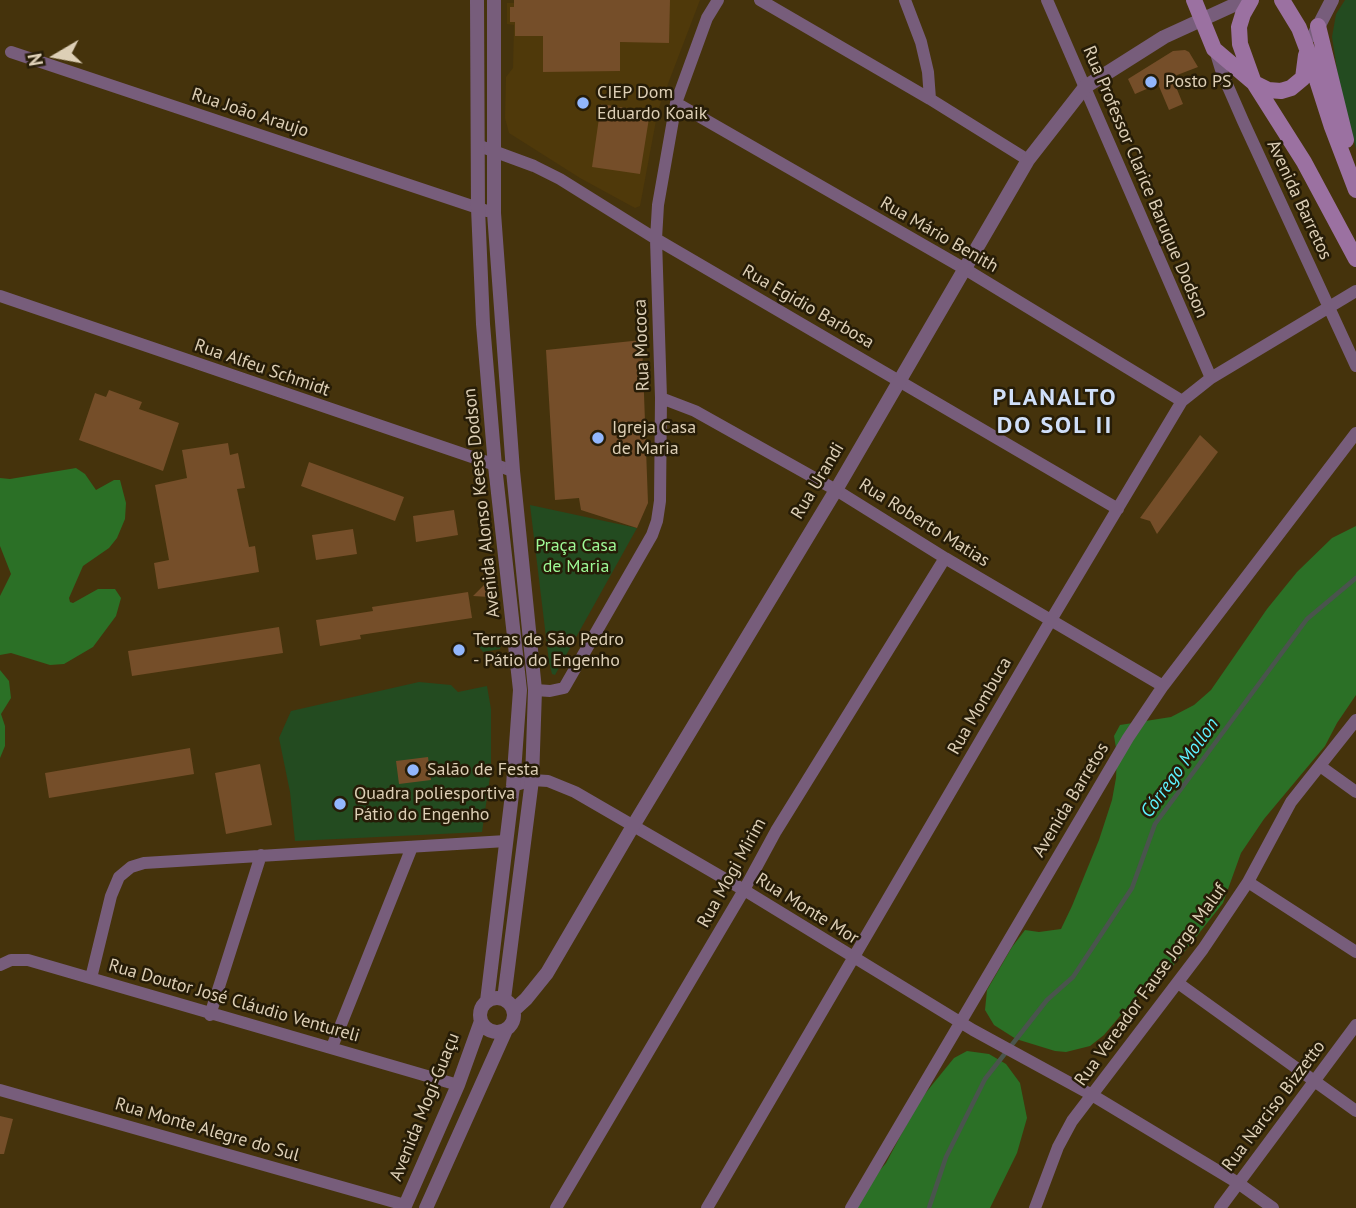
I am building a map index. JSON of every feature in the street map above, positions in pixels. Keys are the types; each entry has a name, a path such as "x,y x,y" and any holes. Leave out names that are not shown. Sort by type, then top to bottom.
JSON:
{"main road":[{"path":"1194,0 1214,49 1254,83 1268,90 1292,88 1303,78 1307,49"},
{"path":"1251,0 1239,27 1240,44 1254,83 1304,162 1356,259"},
{"path":"1283,0 1307,49 1332,127 1356,188"},
{"path":"1318,26 1356,188"}],"street":[{"name":"Avenida Alonso Keese Dodson","path":"477,0 478,208 483,324 495,466 520,691 513,786 487,1001"},
{"name":"Avenida Alonso Keese Dodson","path":"494,0 494,213 513,471 535,690 532,780 509,1004"},
{"name":"Rua Mococa","path":"535,690 564,688 652,535 660,501 662,398 656,239 658,205 676,103 707,18 718,0"},
{"path":"760,0 1028,159"},
{"path":"905,0 921,42 928,72 930,99"},
{"name":"Rua Professor Clarice Baruque Dodson","path":"1047,0 1211,379"},
{"name":"Rua Urandi","path":"509,1004 526,999 547,973 633,825 836,490 1028,159 1085,87 1164,37 1245,0"},
{"path":"1307,49 1332,0"},
{"name":"Avenida Barretos","path":"1214,49 1238,109 1356,366"},
{"name":"Rua João Araujo","path":"11,52 494,213"},
{"name":"Rua Mário Benith","path":"676,103 965,269 1182,401"},
{"name":"Rua Egidio Barbosa","path":"477,145 561,179 656,239 1118,509"},
{"name":"Rua Mombuca","path":"707,1208 1182,401 1211,379 1356,291"},
{"name":"Rua Alfeu Schmidt","path":"0,296 513,471"},
{"name":"Rua Roberto Matias","path":"662,398 695,411 836,490 945,558 1163,686"},
{"name":"Avenida Barretos","path":"851,1208 1128,738 1163,686 1356,433"},
{"name":"Rua Mogi Mirim","path":"556,1208 783,820 945,558"},
{"name":"Rua Vereador Fause Jorge Maluf","path":"1035,1208 1058,1147 1072,1121 1178,983 1248,881 1291,802 1356,720"},
{"path":"1320,766 1356,792"},
{"path":"513,786 532,780"},
{"name":"Rua Monte Mor","path":"532,780 560,785 633,825 973,1030 1091,1095 1238,1183 1273,1208"},
{"path":"91,978 111,896 119,877 131,867 144,863 506,841"},
{"path":"332,1047 412,847"},
{"path":"211,1015 261,856"},
{"path":"1248,881 1356,952"},
{"name":"Rua Doutor José Cláudio Ventureli","path":"0,965 11,960 27,960 458,1085"},
{"path":"1178,983 1356,1111"},
{"path":"426,1208 506,1030 513,1021 509,1004 492,998 481,1010 481,1021 488,1030 506,1030"},
{"name":"Avenida Mogi-Guaçu","path":"405,1206 458,1085 481,1021"},
{"name":"Rua Narciso Bizzetto","path":"1220,1208 1356,1025"},
{"name":"Rua Monte Alegre do Sul","path":"0,1090 405,1206"}],"shaded area":[{"name":"CIEP Dom Eduardo Koaik","path":"514,0 700,0 658,110 640,206 635,208 580,178 509,133 505,118 506,77 513,68 514,25 507,24 507,3 514,3"}],"green space":[{"path":"1345,0 1356,0 1356,149 1340,90 1332,37 1336,14"},
{"path":"76,468 85,474 96,490 114,480 120,480 126,503 125,519 117,538 109,548 83,566 69,598 70,602 73,603 98,589 115,589 121,598 116,616 93,647 64,664 50,665 11,653 0,655 0,596 11,574 0,546 0,478 10,479"},
{"name":"Praça Casa de Maria","path":"530,505 637,528 555,675 552,674 549,662"},
{"path":"1356,526 1356,695 1325,746 1264,819 1241,853 1223,903 1173,966 1141,991 1104,1035 1090,1046 1066,1052 1055,1051 1016,1039 994,1025 985,1010 987,990 1012,947 1025,930 1039,932 1061,929 1072,906 1112,800 1117,754 1114,736 1120,725 1171,717 1194,705 1211,690 1267,609 1297,572 1332,538"},
{"path":"498,639 502,641 500,649 483,652 479,647 481,642"},
{"path":"0,670 9,681 11,698 1,714 5,726 5,746 0,758"},
{"path":"419,682 451,685 458,692 487,686 491,709 491,770 482,832 295,841 290,792 279,738 291,711"},
{"path":"967,1051 989,1054 1006,1064 1020,1083 1027,1118 1017,1153 990,1208 856,1208 864,1189 886,1163 919,1101 954,1058"}],"building":[{"path":"514,0 670,0 669,43 620,42 620,71 543,72 543,36 515,36 515,22 510,22 510,7 514,7"},
{"name":"Posto PS","path":"1185,50 1198,67 1172,77 1183,104 1169,110 1158,84 1135,94 1128,79 1173,51"},
{"path":"601,104 650,112 640,174 592,167"},
{"name":"Igreja Casa de Maria","path":"642,340 648,503 637,528 581,510 579,498 555,500 546,350"},
{"path":"109,390 142,402 139,409 179,423 163,471 79,440 95,393 106,397"},
{"path":"1200,435 1218,452 1157,534 1150,521 1140,518"},
{"path":"228,443 230,455 238,453 245,488 237,489 249,547 255,546 259,572 158,589 154,563 169,560 155,485 187,478 182,450"},
{"path":"309,462 404,497 395,521 301,486"},
{"path":"454,510 458,535 416,542 413,516"},
{"path":"353,529 357,554 316,560 312,535"},
{"path":"484,585 491,589 489,597 473,596"},
{"path":"468,592 472,618 360,635 361,639 320,646 316,620 373,611 372,607"},
{"path":"279,627 283,653 132,676 128,651"},
{"path":"190,748 194,774 49,798 45,773"},
{"name":"Salão de Festa","path":"428,757 431,780 399,784 396,761"},
{"path":"260,764 272,825 226,834 215,773"},
{"path":"0,1116 13,1119 4,1154 0,1154"}],"waterway":[{"name":"Córrego Mollon","path":"929,1208 946,1157 985,1079 1047,1000 1073,977 1132,888 1155,824 1307,619 1356,578"}],"place":[{"name":"Posto PS","path":"1151,82"},
{"name":"CIEP Dom Eduardo Koaik","path":"583,103"},
{"name":"Igreja Casa de Maria","path":"598,438"},
{"name":"Terras de São Pedro - Pátio do Engenho","path":"459,650"},
{"name":"Salão de Festa","path":"413,770"},
{"name":"Quadra poliesportiva Pátio do Engenho","path":"340,804"}],"district":[{"name":"PLANALTO DO SOL II","path":"1055,412"}]}
